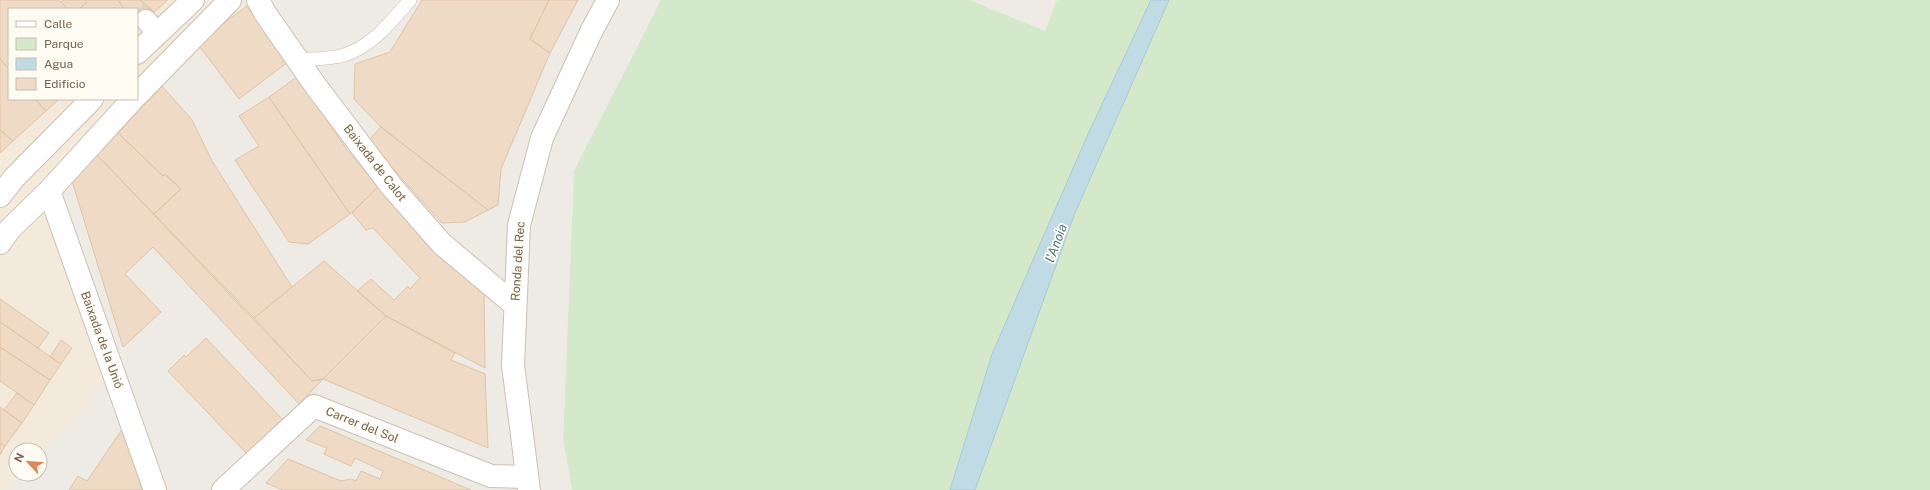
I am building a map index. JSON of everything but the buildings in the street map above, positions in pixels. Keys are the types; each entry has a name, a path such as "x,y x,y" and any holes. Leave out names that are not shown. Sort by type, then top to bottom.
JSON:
{"street":[{"path":"138,51 152,27 193,0"},
{"path":"138,94 230,0"},
{"name":"Baixada de Calot","path":"258,0 265,13 298,60 392,187 442,244 515,305"},
{"name":"Ronda del Rec","path":"528,483 513,364 519,225 542,138 591,32 608,0"},
{"path":"0,196 7,181 91,100"},
{"path":"0,244 10,229 49,191 132,100"},
{"name":"Baixada de la Unió","path":"49,191 155,490"},
{"name":"Carrer del Sol","path":"223,490 314,406 491,476 528,483"}],"lane":[{"path":"298,60 340,56 353,51 381,34 410,0"}],"shaded area":[{"path":"0,0 240,0 43,207 104,384 48,444 48,442 8,442 8,482 14,482 6,490 0,490"},
{"path":"240,0 661,0 574,172 563,439 572,490 6,490 14,482 48,482 48,444 104,384 43,207"},
{"path":"970,0 1057,0 1045,31"}],"green space":[{"path":"661,0 970,0 1045,31 1057,0 1151,0 1088,134 992,354 950,490 572,490 563,439 574,171"},
{"path":"1169,0 1930,0 1930,490 975,490 1075,213"}],"water":[{"name":"l'Anoia","path":"1151,0 1169,0 1075,213 975,490 950,490 992,354 1088,134"}],"tunnel":[{"path":"138,12 146,20"}]}
